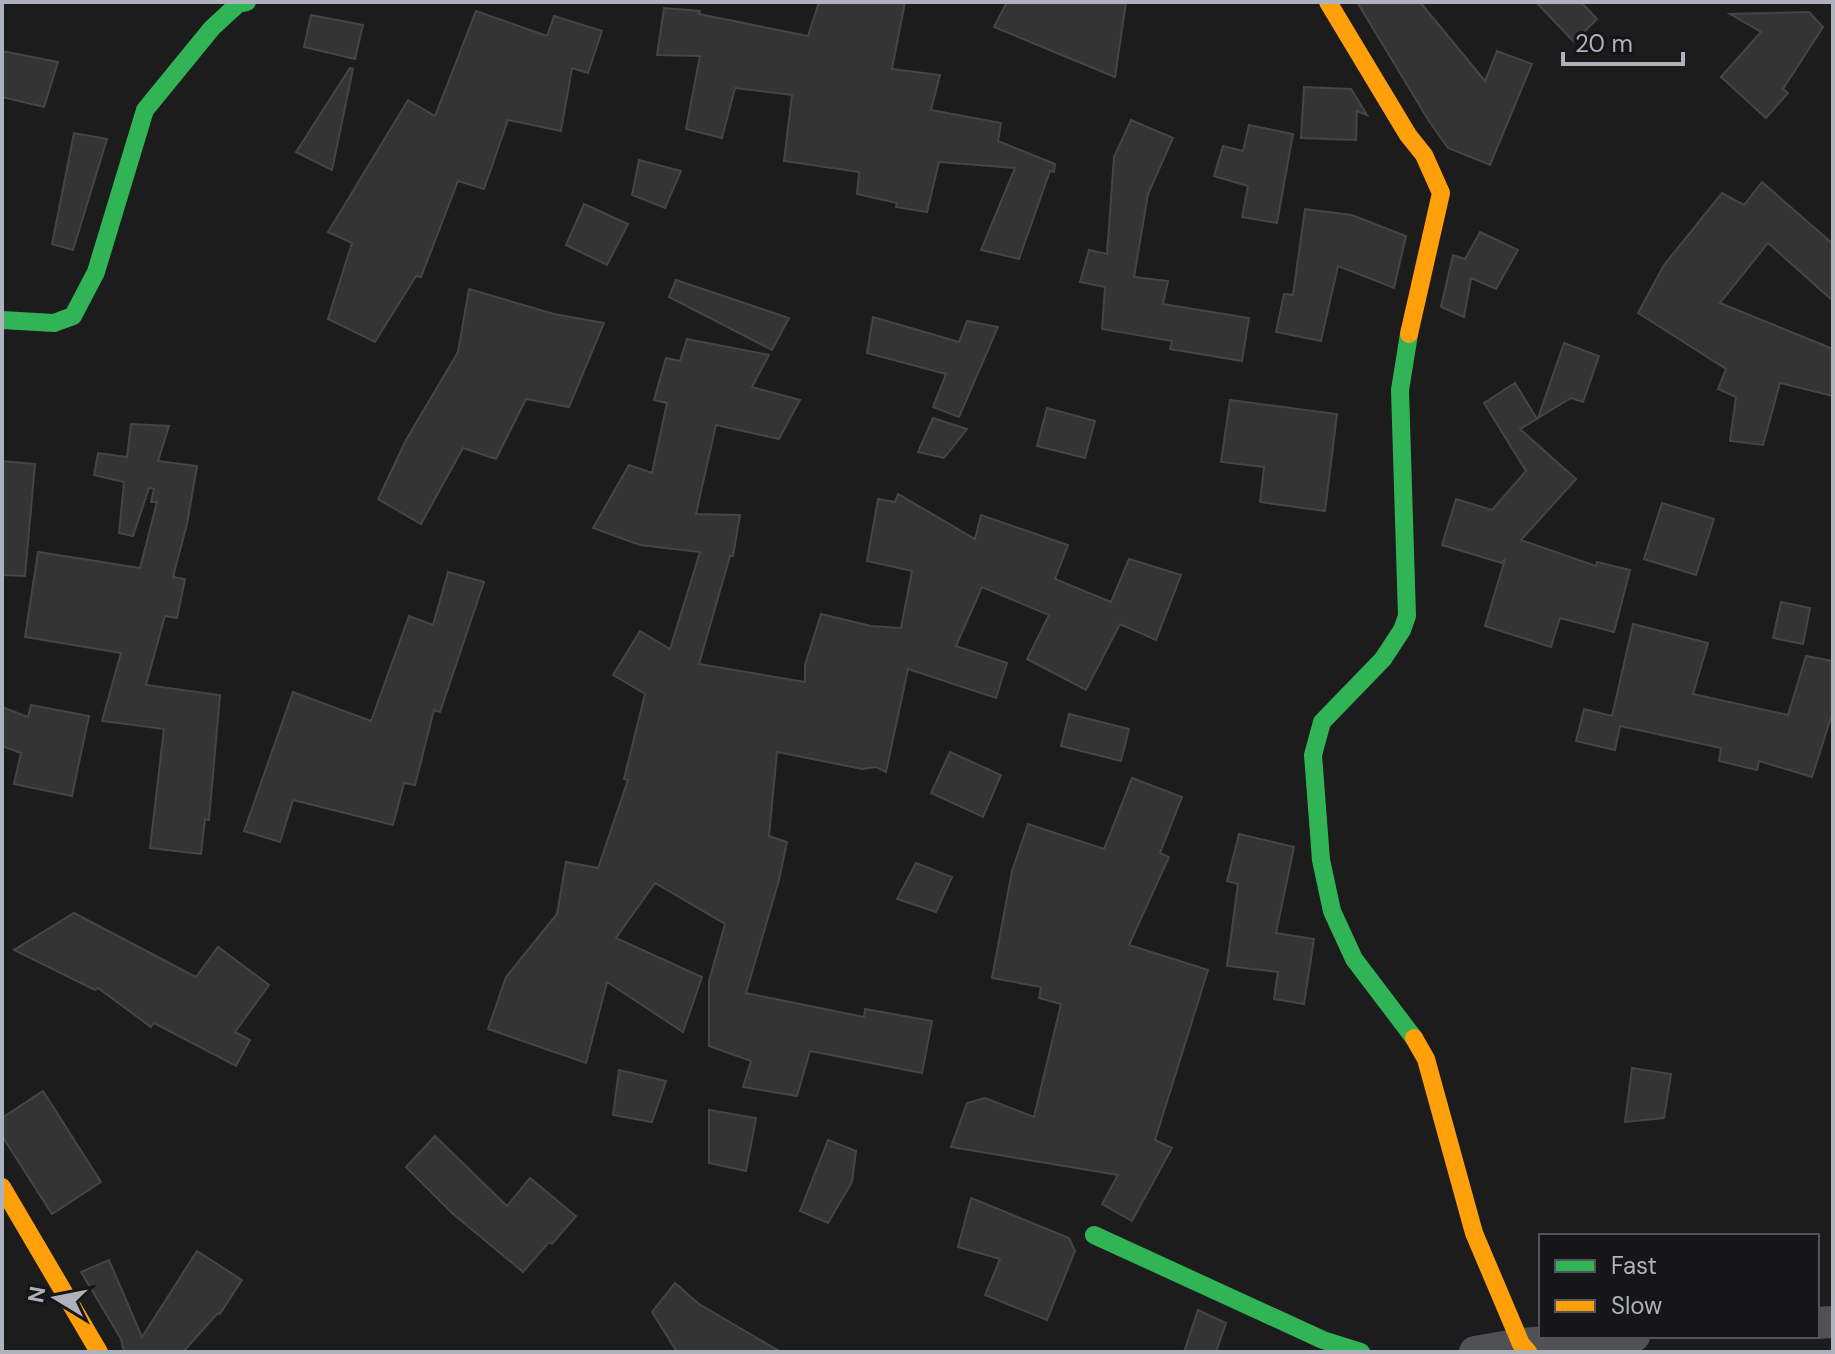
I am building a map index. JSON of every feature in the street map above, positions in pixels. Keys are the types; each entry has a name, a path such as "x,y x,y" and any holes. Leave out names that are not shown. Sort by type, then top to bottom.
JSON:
{"street":[{"path":"2,320 54,323 73,316 96,272 145,110 212,28 238,4 247,2"},
{"path":"1328,2 1408,135 1424,155 1441,193 1405,352 1400,390 1407,616 1394,646 1322,722 1316,737 1313,755 1322,872 1335,916 1353,958 1418,1041 1426,1059 1474,1233 1525,1348"},
{"path":"2,1187 99,1352"},
{"path":"1094,1235 1323,1340 1361,1352"},
{"path":"1475,1352 1616,1338"}],"building":[{"path":"819,2 905,2 892,69 940,75 931,110 1001,123 998,141 1055,164 1019,259 981,250 1015,168 939,162 927,212 896,207 897,203 857,194 859,172 784,161 792,95 735,88 722,138 686,129 700,56 657,55 664,8 700,11 699,14 808,36"},
{"path":"1007,2 1126,2 1115,77 994,27"},
{"path":"1357,2 1420,2 1485,81 1497,51 1532,64 1490,165 1448,148"},
{"path":"1536,2 1581,2 1597,19 1574,42"},
{"path":"476,11 547,36 554,16 602,31 588,73 572,68 561,131 508,120 484,189 458,181 421,277 416,276 375,342 328,319 352,243 328,232 408,100 435,116"},
{"path":"1809,12 1823,27 1783,89 1788,93 1766,118 1721,77 1761,32 1730,14"},
{"path":"311,15 363,25 355,59 304,47"},
{"path":"2,51 58,62 44,107 2,97"},
{"path":"350,68 353,69 332,170 296,152"},
{"path":"1304,87 1351,89 1367,115 1357,111 1356,140 1301,138"},
{"path":"1131,120 1173,138 1148,194 1134,277 1168,281 1163,304 1249,318 1242,361 1170,349 1172,341 1102,329 1105,287 1080,282 1089,250 1107,254 1114,157"},
{"path":"1249,125 1293,134 1277,223 1242,217 1248,186 1214,176 1223,146 1243,151"},
{"path":"74,133 107,139 73,250 52,244"},
{"path":"639,160 681,171 665,208 632,195"},
{"path":"1762,182 1833,244 1833,301 1768,243 1720,303 1833,349 1833,396 1780,383 1763,445 1730,441 1736,397 1718,389 1726,369 1638,313 1664,265 1722,193 1744,205"},
{"path":"584,204 628,224 607,265 566,245"},
{"path":"1305,209 1352,215 1406,236 1394,288 1338,266 1321,341 1276,332 1284,294 1293,295"},
{"path":"1480,232 1518,250 1496,289 1471,278 1464,317 1441,307 1453,255 1465,259"},
{"path":"676,280 789,318 772,350 669,297"},
{"path":"469,289 554,314 604,323 569,407 526,399 496,459 463,448 421,524 378,499 406,440 458,352"},
{"path":"873,317 959,342 967,321 998,327 959,417 933,407 946,374 867,353"},
{"path":"687,339 769,355 752,387 800,400 779,439 716,425 696,514 740,515 733,556 730,556 699,664 805,682 805,665 821,614 871,626 901,628 912,571 867,561 878,499 895,502 898,494 975,539 981,515 1068,545 1055,579 1111,602 1129,559 1181,575 1156,640 1120,624 1086,690 1027,659 1049,615 982,587 956,646 1007,663 996,698 908,669 886,772 876,767 862,769 777,752 769,836 787,842 746,993 864,1017 865,1009 932,1021 922,1073 810,1051 797,1096 743,1087 751,1061 709,1046 709,981 725,924 655,883 616,938 702,977 683,1032 607,982 586,1063 488,1029 506,977 557,914 566,862 598,868 628,780 624,779 645,694 613,675 640,631 670,649 700,552 640,545 593,528 629,465 652,473 667,403 654,400 666,358 680,361"},
{"path":"1564,343 1599,356 1583,402 1571,398 1538,418"},
{"path":"1515,383 1537,419 1520,429 1576,479 1521,540 1596,566 1597,562 1630,570 1614,632 1560,618 1551,647 1485,626 1505,559 1502,563 1442,545 1456,499 1492,510 1526,471 1484,403"},
{"path":"1230,400 1337,414 1325,511 1260,502 1264,467 1221,462"},
{"path":"1047,408 1095,421 1085,458 1037,446"},
{"path":"933,418 967,429 944,458 918,452"},
{"path":"131,424 169,426 158,461 197,466 187,524 173,577 185,579 177,618 165,616 146,685 220,695 209,820 205,819 201,854 150,848 164,729 102,721 121,653 25,637 38,552 140,568 157,502 151,502 154,489 149,488 133,536 119,533 124,482 94,475 98,453 127,457"},
{"path":"2,461 35,464 25,576 2,575"},
{"path":"1662,503 1714,519 1696,575 1644,559"},
{"path":"448,572 484,582 440,712 434,710 415,785 404,783 393,825 293,800 280,842 244,831 293,692 371,721 409,616 433,625"},
{"path":"1781,602 1810,608 1803,644 1773,638"},
{"path":"1633,624 1708,643 1693,694 1788,715 1806,656 1833,661 1833,711 1812,777 1759,761 1757,770 1719,761 1721,748 1620,726 1615,750 1576,741 1584,709 1612,716"},
{"path":"31,705 89,716 72,796 14,784 21,753 2,746 2,707 28,717"},
{"path":"1069,714 1129,729 1121,761 1061,746"},
{"path":"950,752 1001,775 983,817 931,793"},
{"path":"1132,778 1182,797 1160,853 1169,857 1129,945 1208,970 1155,1140 1172,1148 1132,1221 1102,1204 1118,1175 951,1147 967,1103 985,1098 1034,1117 1061,1004 1039,998 1041,987 992,978 1012,871 1028,824 1104,849"},
{"path":"1239,834 1294,847 1276,933 1314,939 1304,1004 1274,999 1278,972 1227,966 1238,884 1227,881"},
{"path":"916,863 952,877 936,912 897,899"},
{"path":"74,913 196,977 218,947 269,985 235,1032 250,1040 236,1066 154,1023 151,1027 98,988 95,990 14,950"},
{"path":"1632,1068 1671,1074 1664,1118 1625,1122"},
{"path":"619,1070 666,1081 652,1122 613,1115"},
{"path":"43,1091 101,1182 52,1214 2,1136 2,1118"},
{"path":"709,1110 756,1118 746,1171 709,1163"},
{"path":"435,1136 507,1206 530,1178 576,1216 523,1272 452,1213 406,1167"},
{"path":"828,1140 856,1151 852,1182 828,1223 800,1211"},
{"path":"971,1198 1069,1238 1075,1251 1047,1320 985,1295 1000,1259 958,1247"},
{"path":"197,1251 242,1280 220,1314 183,1352 124,1352 121,1339 81,1272 109,1260 142,1337"},
{"path":"675,1283 699,1304 781,1352 677,1352 652,1312"},
{"path":"1198,1310 1226,1323 1216,1352 1184,1352"}],"traffic: fast":[{"path":"2,320 54,323 73,316 96,272 145,110 212,28 238,4 247,2"},
{"path":"1409,334 1400,390 1407,616 1402,630 1383,659 1322,722 1313,755 1321,860 1332,911 1354,959 1414,1038"},
{"path":"1094,1235 1323,1340 1361,1352"}],"traffic: slow":[{"path":"1328,2 1408,135 1424,155 1441,193 1409,334"},
{"path":"1414,1038 1426,1059 1474,1233 1521,1344 1528,1352"},
{"path":"2,1187 99,1352"}]}
